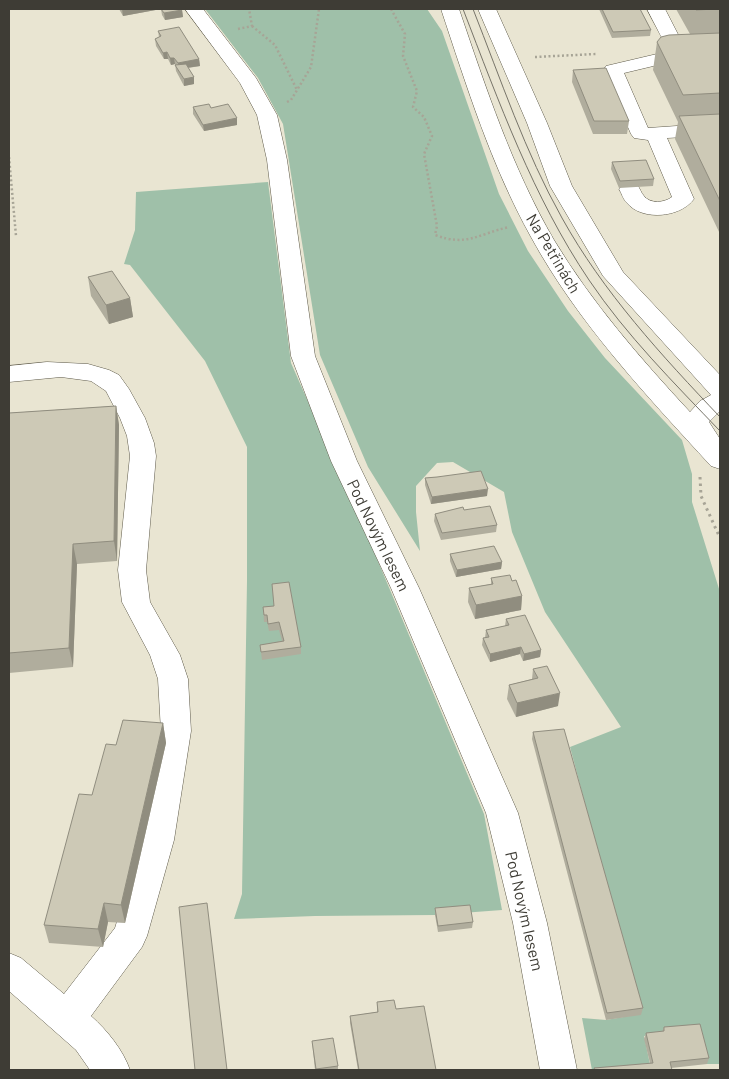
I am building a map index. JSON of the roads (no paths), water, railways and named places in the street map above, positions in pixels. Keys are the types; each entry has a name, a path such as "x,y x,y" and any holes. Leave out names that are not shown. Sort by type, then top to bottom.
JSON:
{"street":[{"name":"Pod Novým lesem","path":"194,9 249,82 267,115 277,160 303,356 344,461 405,588 502,813 530,923 559,1070"},
{"path":"656,9 677,50"},
{"name":"Na Petřinách","path":"473,13 466,62 518,190 543,239 570,284 614,342 714,462"},
{"name":"Na Petřinách","path":"473,13 537,123 561,186 614,276 720,390"},
{"path":"720,48 677,50 663,58 613,70 641,134 720,129"},
{"path":"630,189 635,200 647,208 672,207 683,199 654,133"},
{"path":"9,374 46,370 83,371 100,375 111,382 128,410 142,439 143,456 132,570 136,602 165,655 173,679 176,731 158,840 130,936 111,958 67,1020"},
{"path":"714,462 696,422 702,412 720,401"},
{"path":"9,970 89,1038 112,1070"}],"tram line":[{"path":"463,9 518,148 569,248 589,280 619,320 651,358 720,431"},
{"path":"473,9 536,167 578,245 596,272 655,347 720,417"}]}
